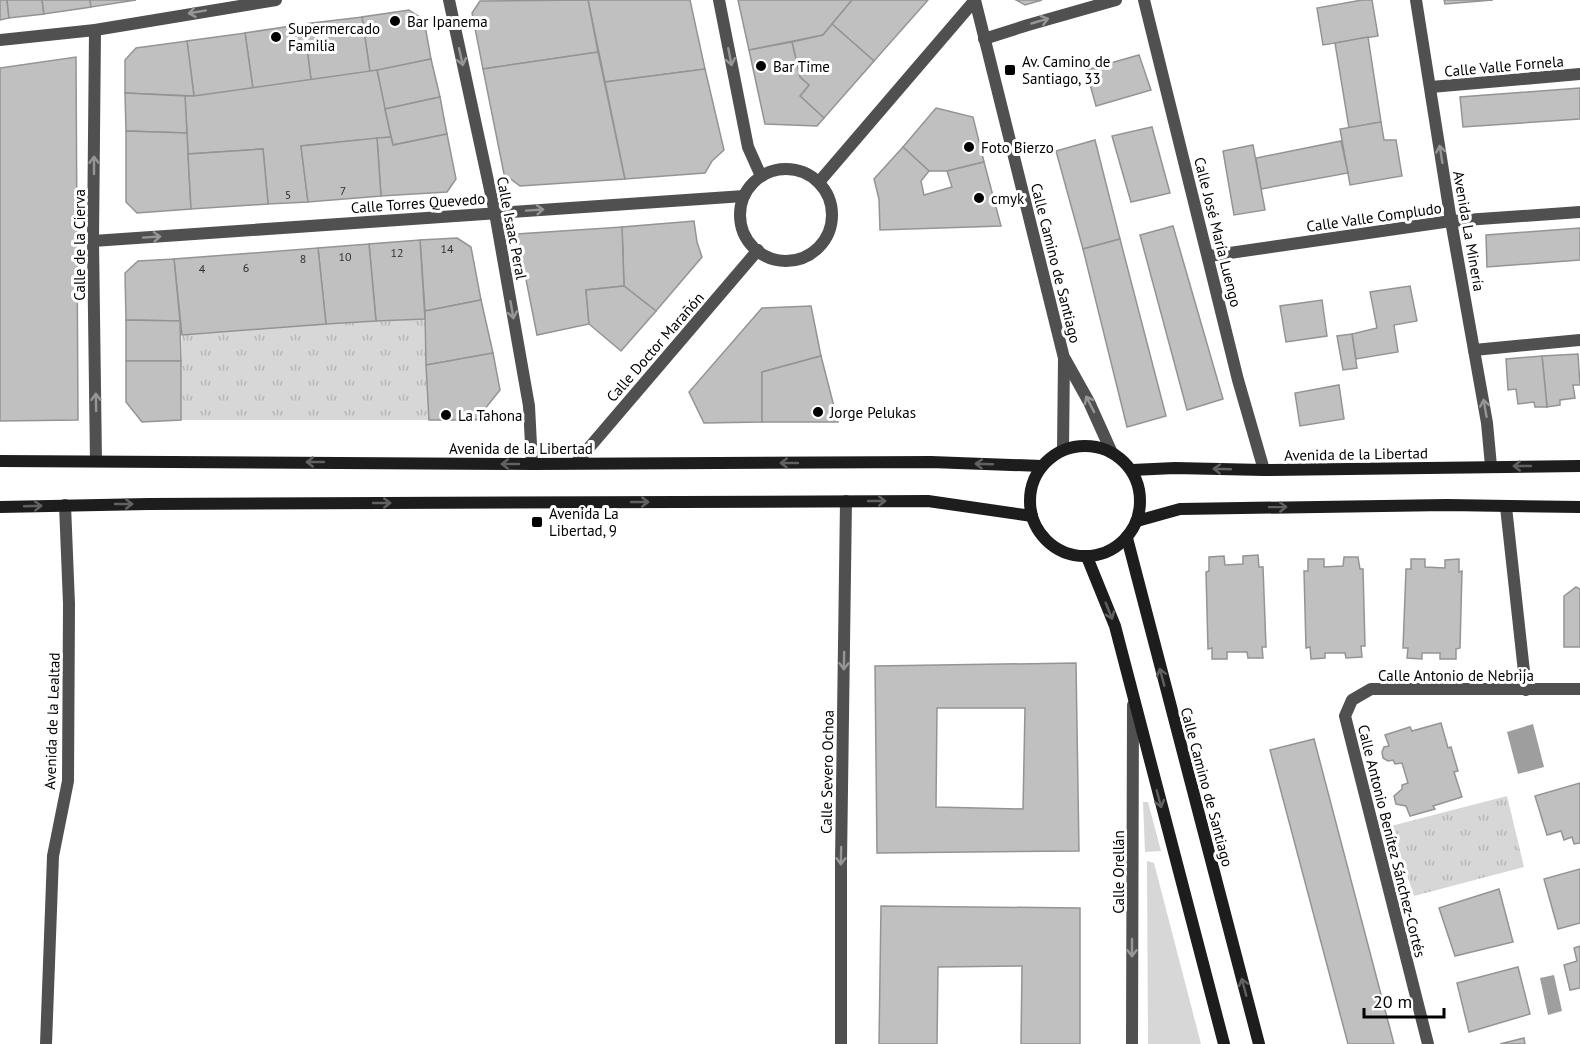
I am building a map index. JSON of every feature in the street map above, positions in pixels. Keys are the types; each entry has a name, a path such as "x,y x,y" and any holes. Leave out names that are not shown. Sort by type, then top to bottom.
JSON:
{"main road":[{"path":"1080,446 1092,446 1112,453 1132,470 1141,498 1137,521 1127,538 1110,551 1087,557 1074,555 1052,545 1037,529 1032,516 1030,494 1034,480 1042,466 1063,450 1080,446"},
{"name":"Avenida de la Libertad","path":"0,461 532,464 931,462 1042,466"},
{"name":"Avenida de la Libertad","path":"1132,470 1175,468 1264,471 1580,466"},
{"path":"0,507 928,501 1032,516"},
{"path":"1137,521 1180,509 1447,505 1580,507"},
{"name":"Calle Camino de Santiago","path":"1127,538 1259,1044"},
{"path":"1087,557 1115,626 1224,1044"}],"street":[{"path":"0,40 95,30 276,0"},
{"name":"Calle Isaac Peral","path":"449,0 495,213 529,406 532,464"},
{"path":"718,0 748,147 761,176"},
{"path":"819,182 975,0"},
{"name":"Calle Camino de Santiago","path":"975,0 1064,358 1063,450"},
{"path":"984,39 1028,24 1116,0"},
{"name":"Calle José María Luengo","path":"1144,0 1238,380 1264,471"},
{"name":"Avenida La Minería","path":"1416,0 1451,221 1487,423 1491,466"},
{"name":"Calle de la Cierva","path":"95,30 93,241 96,461"},
{"name":"Calle Valle Fornela","path":"1431,87 1580,74"},
{"path":"791,169 806,173 819,182 827,193 832,213 828,233 821,245 810,254 783,261 770,258 749,242 744,231 741,207 744,195 761,176 776,170 791,169"},
{"name":"Calle Torres Quevedo","path":"93,241 744,195"},
{"name":"Calle Valle Compludo","path":"1209,256 1451,221 1580,212"},
{"name":"Calle Doctor Marañón","path":"576,464 758,250"},
{"path":"1474,350 1580,340"},
{"name":"Calle Camino de Santiago","path":"1064,358 1089,402 1112,453"},
{"name":"Calle Severo Ochoa","path":"841,1044 846,501"},
{"name":"Avenida de la Lealtad","path":"46,1044 53,856 68,781 69,604 65,505"},
{"path":"1506,507 1526,690"},
{"name":"Calle Antonio de Nebrija","path":"1345,716 1352,700 1371,689 1580,689"},
{"name":"Calle Orellán","path":"1132,1044 1133,701"},
{"name":"Calle Antonio Benítez Sánchez-Cortés","path":"1345,716 1428,1044"}],"green space":[{"path":"425,319 429,420 181,420 182,335"},
{"path":"1507,796 1524,867 1414,896 1391,826"},
{"path":"1143,802 1148,802 1161,851 1145,852"},
{"path":"1147,861 1154,863 1201,1044 1148,1044"}],"shaded area":[{"path":"1533,724 1544,767 1518,774 1507,732"},
{"path":"1554,975 1562,1011 1548,1015 1540,978"}],"building":[{"path":"0,0 7,0 9,18 0,20"},
{"path":"7,0 42,0 44,14 9,18"},
{"path":"42,0 90,0 91,7 44,14"},
{"path":"90,0 136,0 91,7"},
{"path":"588,0 690,0 705,69 605,82"},
{"path":"588,0 598,52 483,69 472,13 480,1"},
{"path":"738,0 852,0 823,35 749,50"},
{"path":"852,0 928,0 874,61 832,24"},
{"path":"1016,0 1042,0 1025,5"},
{"path":"1372,0 1378,36 1323,45 1317,8"},
{"path":"1444,0 1493,0 1445,4"},
{"path":"409,10 424,20 431,59 370,72 362,17"},
{"path":"362,17 370,72 311,80 304,24"},
{"path":"304,24 311,80 253,89 245,33"},
{"path":"832,24 874,61 824,118 800,96 809,85 800,77 792,42 823,35"},
{"path":"245,33 253,89 194,96 187,41"},
{"path":"1368,37 1381,122 1349,128 1335,43"},
{"path":"187,41 194,96 125,93 125,60 136,48"},
{"path":"792,42 800,77 809,85 800,96 824,118 817,126 765,124 749,50"},
{"path":"598,52 625,179 520,186 504,174 483,69"},
{"path":"1139,55 1151,90 1096,106 1086,70"},
{"path":"76,57 78,420 0,421 0,68"},
{"path":"431,59 440,97 385,109 377,70"},
{"path":"705,69 724,150 712,161 705,173 625,179 605,82"},
{"path":"377,70 391,137 301,146 308,202 268,204 263,149 188,154 185,96"},
{"path":"1580,88 1580,119 1463,127 1460,97"},
{"path":"125,93 185,96 187,133 126,131"},
{"path":"440,97 447,134 393,145 385,109"},
{"path":"936,108 973,117 984,162 947,171 929,171 903,147"},
{"path":"1381,122 1384,140 1396,140 1402,176 1350,185 1340,129"},
{"path":"1152,127 1170,193 1131,202 1112,136"},
{"path":"126,131 187,133 191,209 137,213 126,202"},
{"path":"447,134 456,179 447,192 381,196 377,138 391,137 393,145"},
{"path":"377,138 381,196 308,202 301,146"},
{"path":"1095,140 1120,239 1083,249 1056,151"},
{"path":"1341,141 1348,173 1261,189 1256,158"},
{"path":"1253,145 1265,210 1234,215 1223,151"},
{"path":"903,147 929,171 921,181 924,195 952,187 947,171 984,162 1001,226 880,230 879,199 874,179"},
{"path":"263,149 268,204 191,209 188,154"},
{"path":"694,221 702,257 656,311 624,286 622,227"},
{"path":"1173,226 1223,399 1187,410 1140,235"},
{"path":"622,227 624,286 586,290 589,324 537,335 517,234"},
{"path":"1580,228 1580,260 1487,267 1486,235"},
{"path":"457,238 471,247 481,300 425,311 420,240"},
{"path":"1120,239 1166,416 1127,427 1083,249"},
{"path":"420,240 425,319 376,321 369,244"},
{"path":"369,244 376,321 326,324 318,248"},
{"path":"318,248 326,324 182,335 174,259"},
{"path":"174,259 180,321 126,320 125,273 138,261"},
{"path":"624,286 656,311 621,351 589,324 586,290"},
{"path":"1410,286 1417,321 1394,325 1398,352 1356,359 1352,334 1377,328 1370,292"},
{"path":"481,300 493,353 426,365 425,311"},
{"path":"1322,300 1327,336 1286,342 1280,306"},
{"path":"811,306 821,356 762,372 762,422 704,423 689,392 762,308"},
{"path":"126,320 180,321 181,361 126,361"},
{"path":"1352,334 1357,368 1343,370 1337,336"},
{"path":"493,353 500,390 476,420 429,420 426,365"},
{"path":"1578,354 1580,385 1573,385 1575,398 1560,400 1560,405 1547,407 1542,356"},
{"path":"821,356 838,422 762,422 762,372"},
{"path":"1542,356 1547,407 1535,407 1534,402 1518,404 1516,389 1508,390 1506,359"},
{"path":"126,361 181,361 181,420 142,422 126,402"},
{"path":"1339,385 1344,419 1300,426 1295,393"},
{"path":"1258,555 1259,567 1263,567 1266,647 1262,647 1263,658 1248,658 1247,652 1227,652 1227,659 1212,659 1212,648 1208,649 1206,572 1209,571 1209,557 1224,556 1225,565 1243,564 1243,556"},
{"path":"1344,557 1358,557 1360,569 1363,569 1365,646 1361,646 1362,657 1346,658 1345,653 1325,653 1325,658 1311,659 1310,647 1306,648 1304,571 1308,571 1308,559 1324,559 1324,567 1343,566"},
{"path":"1411,559 1425,559 1425,567 1445,568 1445,560 1459,559 1459,572 1462,571 1460,648 1456,649 1456,659 1440,659 1440,653 1422,653 1422,659 1407,658 1408,648 1403,648 1406,569 1411,569"},
{"path":"1576,587 1580,589 1580,647 1564,647 1564,596"},
{"path":"1076,663 1079,851 877,853 875,666","holes":["937,708 1025,708 1023,809 936,807"]},
{"path":"1441,723 1458,771 1454,772 1462,797 1433,806 1435,809 1410,816 1406,806 1396,804 1394,796 1402,789 1402,785 1408,783 1402,763 1395,764 1393,760 1388,761 1383,758 1384,747 1389,746 1385,735 1410,727 1412,731"},
{"path":"1314,739 1394,1044 1348,1044 1270,750"},
{"path":"1580,783 1580,843 1574,844 1572,837 1564,840 1561,831 1547,835 1535,796"},
{"path":"1580,869 1580,923 1558,929 1544,879"},
{"path":"1499,889 1513,942 1455,956 1439,908"},
{"path":"881,906 1080,908 1080,1044 1021,1044 1022,966 938,967 937,1044 879,1044"},
{"path":"1580,946 1580,988 1570,990 1564,965 1577,961 1574,948"},
{"path":"1518,967 1530,1014 1469,1032 1457,983"},
{"path":"1524,1038 1525,1044 1500,1044"}],"place":[{"name":"Bar Ipanema","path":"395,21"},
{"name":"Supermercado Familia","path":"276,37"},
{"name":"Bar Time","path":"761,66"},
{"name":"Av. Camino de Santiago, 33","path":"1010,70"},
{"name":"Foto Bierzo","path":"969,147"},
{"name":"cmyk","path":"979,198"},
{"name":"Jorge Pelukas","path":"818,412"},
{"name":"La Tahona","path":"446,415"},
{"name":"Avenida La Libertad, 9","path":"537,522"}]}
